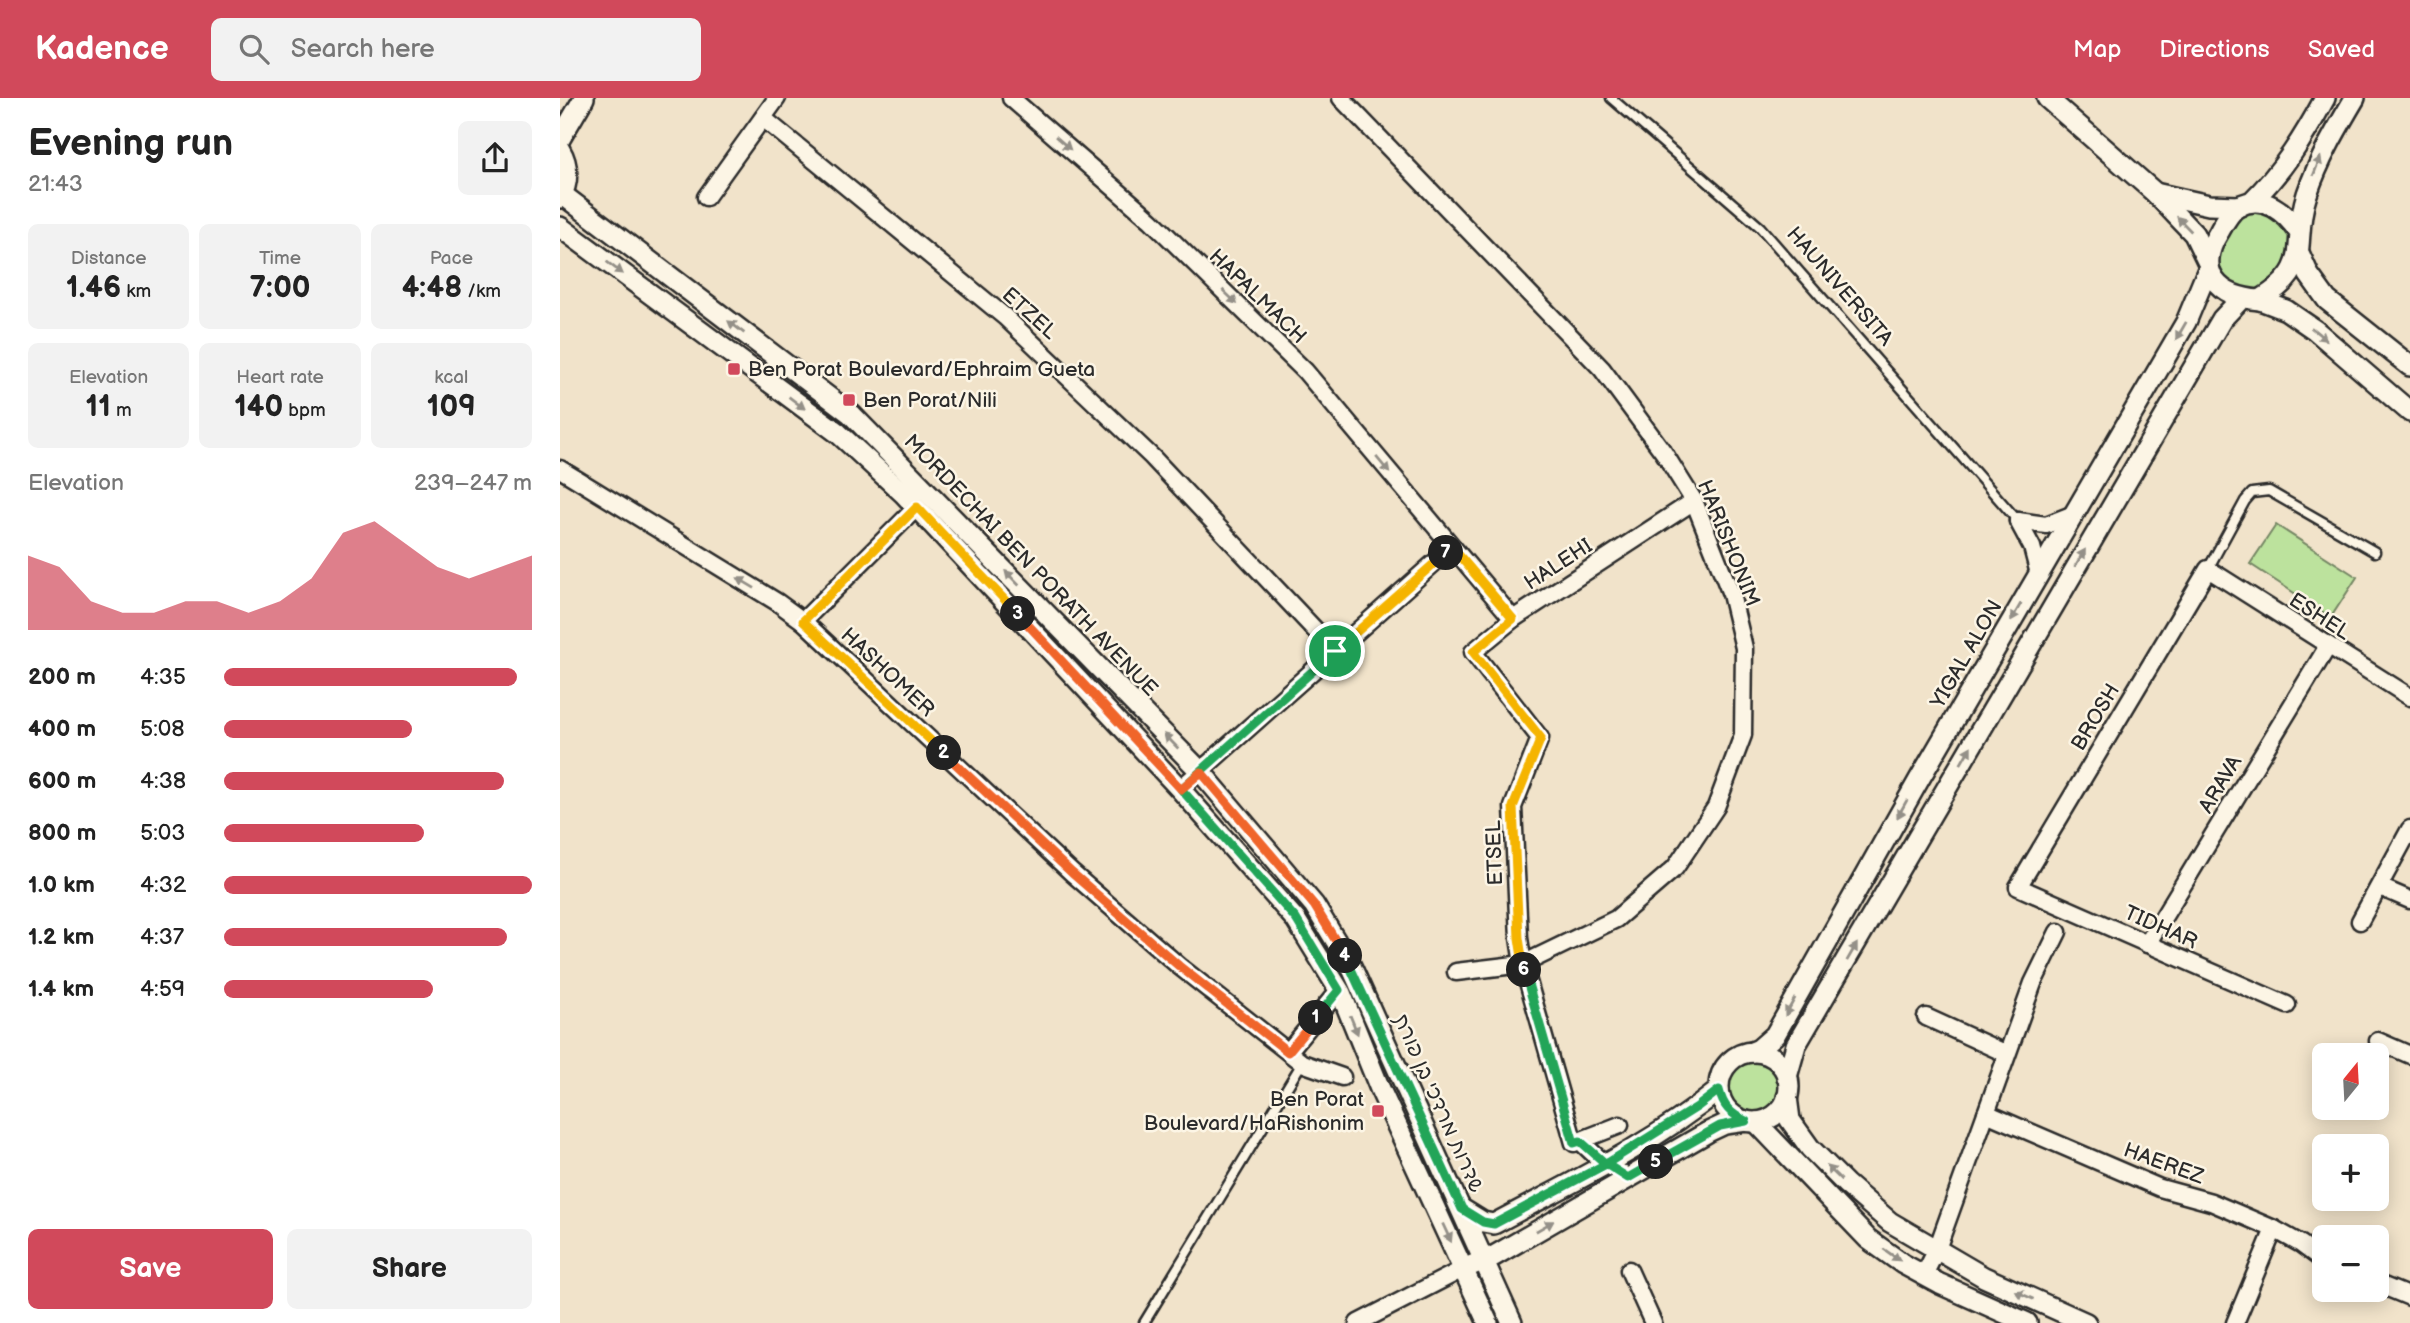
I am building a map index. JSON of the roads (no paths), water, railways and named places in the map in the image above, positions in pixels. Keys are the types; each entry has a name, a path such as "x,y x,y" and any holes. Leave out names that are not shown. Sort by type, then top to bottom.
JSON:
{"street":[{"path":"560,139 584,98"},
{"path":"706,197 777,98"},
{"name":"HAPALMACH","path":"1011,98 1151,220 1305,371 1452,547"},
{"name":"HARISHONIM","path":"1341,98 1602,369 1664,453 1693,501 1731,594 1744,648 1743,735 1716,807 1675,867 1616,919 1523,964 1456,972"},
{"path":"2047,98 2154,192 2194,234 2221,288 2286,310 2315,330 2410,412"},
{"path":"2208,265 2216,237 2231,212 2274,180 2299,146 2325,98"},
{"path":"2355,98 2320,156 2305,198 2299,232 2300,255 2309,275 2327,300 2410,366"},
{"name":"ETZEL","path":"763,118 1005,317 1152,457 1335,651"},
{"path":"560,150 567,169 567,182 561,196"},
{"path":"2154,192 2209,205 2245,204 2277,208 2299,232"},
{"name":"MORDECHAI BEN PORATH AVENUE","path":"561,196 850,414 1201,772 1314,905 1351,965 1462,1209"},
{"name":"MORDECHAI BEN PORATH AVENUE","path":"560,227 838,433 917,507 1181,789 1296,919 1339,990 1380,1088 1488,1323"},
{"path":"2087,1323 1984,1277 1890,1222 1810,1148 1790,1120 1787,1077 1796,1045 2222,318 2286,281 2300,255"},
{"name":"YIGAL ALON","path":"1752,1052 1775,1035 2186,322 2208,265"},
{"name":"HASHOMER","path":"560,470 777,602 803,621 1072,873 1179,966 1303,1063 1342,1077"},
{"name":"HALEHI","path":"1452,547 1513,619 1693,501"},
{"path":"803,621 917,507"},
{"path":"2018,521 2046,526 2074,514"},
{"name":"HAUNIVERSITA","path":"2018,521 2032,547 2039,573"},
{"path":"1181,789 1452,547"},
{"name":"ESHEL","path":"2208,569 2410,697"},
{"name":"BROSH","path":"2018,887 2208,569"},
{"name":"ETSEL","path":"1513,619 1473,652 1541,738 1513,807 1519,938 1523,964"},
{"name":"ARAVA","path":"2147,944 2328,646"},
{"path":"2360,921 2410,830"},
{"name":"TIDHAR","path":"2018,887 2287,1005"},
{"path":"2379,887 2410,900"},
{"path":"1924,1275 1937,1249 2033,983 2058,932"},
{"path":"1523,964 1574,1143 1620,1125"},
{"path":"1288,1052 1339,990"},
{"path":"1926,1017 2007,1054"},
{"path":"2378,1041 2410,1055"},
{"path":"1787,1077 1781,1065 1771,1056 1752,1052 1741,1054 1724,1068 1720,1079 1721,1101 1727,1110 1751,1121 1868,1239 1924,1275 2027,1323"},
{"path":"1462,1209 1483,1222 1494,1224 1606,1164 1697,1107 1719,1090"},
{"path":"1358,1323 1483,1260 1720,1126 1776,1114 1787,1097"},
{"name":"HAEREZ","path":"1986,1113 2161,1188 2211,1202 2274,1229 2312,1252"},
{"path":"1580,1141 1606,1164 1628,1178"},
{"name":"שדרות מרדכי בן פורת","path":"1462,1209 1483,1260"},
{"path":"2235,1323 2274,1229"},
{"path":"1483,1260 1512,1323"},
{"path":"1629,1270 1653,1323"},
{"path":"2389,1288 2410,1297"}],"lane":[{"name":"HAUNIVERSITA","path":"1611,98 1760,227 2018,521"},
{"path":"2208,569 2245,501 2252,493 2269,491 2375,552"},
{"path":"1144,1323 1303,1063"}],"place":[{"name":"Ben Porat Boulevard/Ephraim Gueta","path":"734,369"},
{"name":"Ben Porat/Nili","path":"849,400"},
{"name":"Ben Porat Boulevard/HaRishonim","path":"1378,1111"}]}
